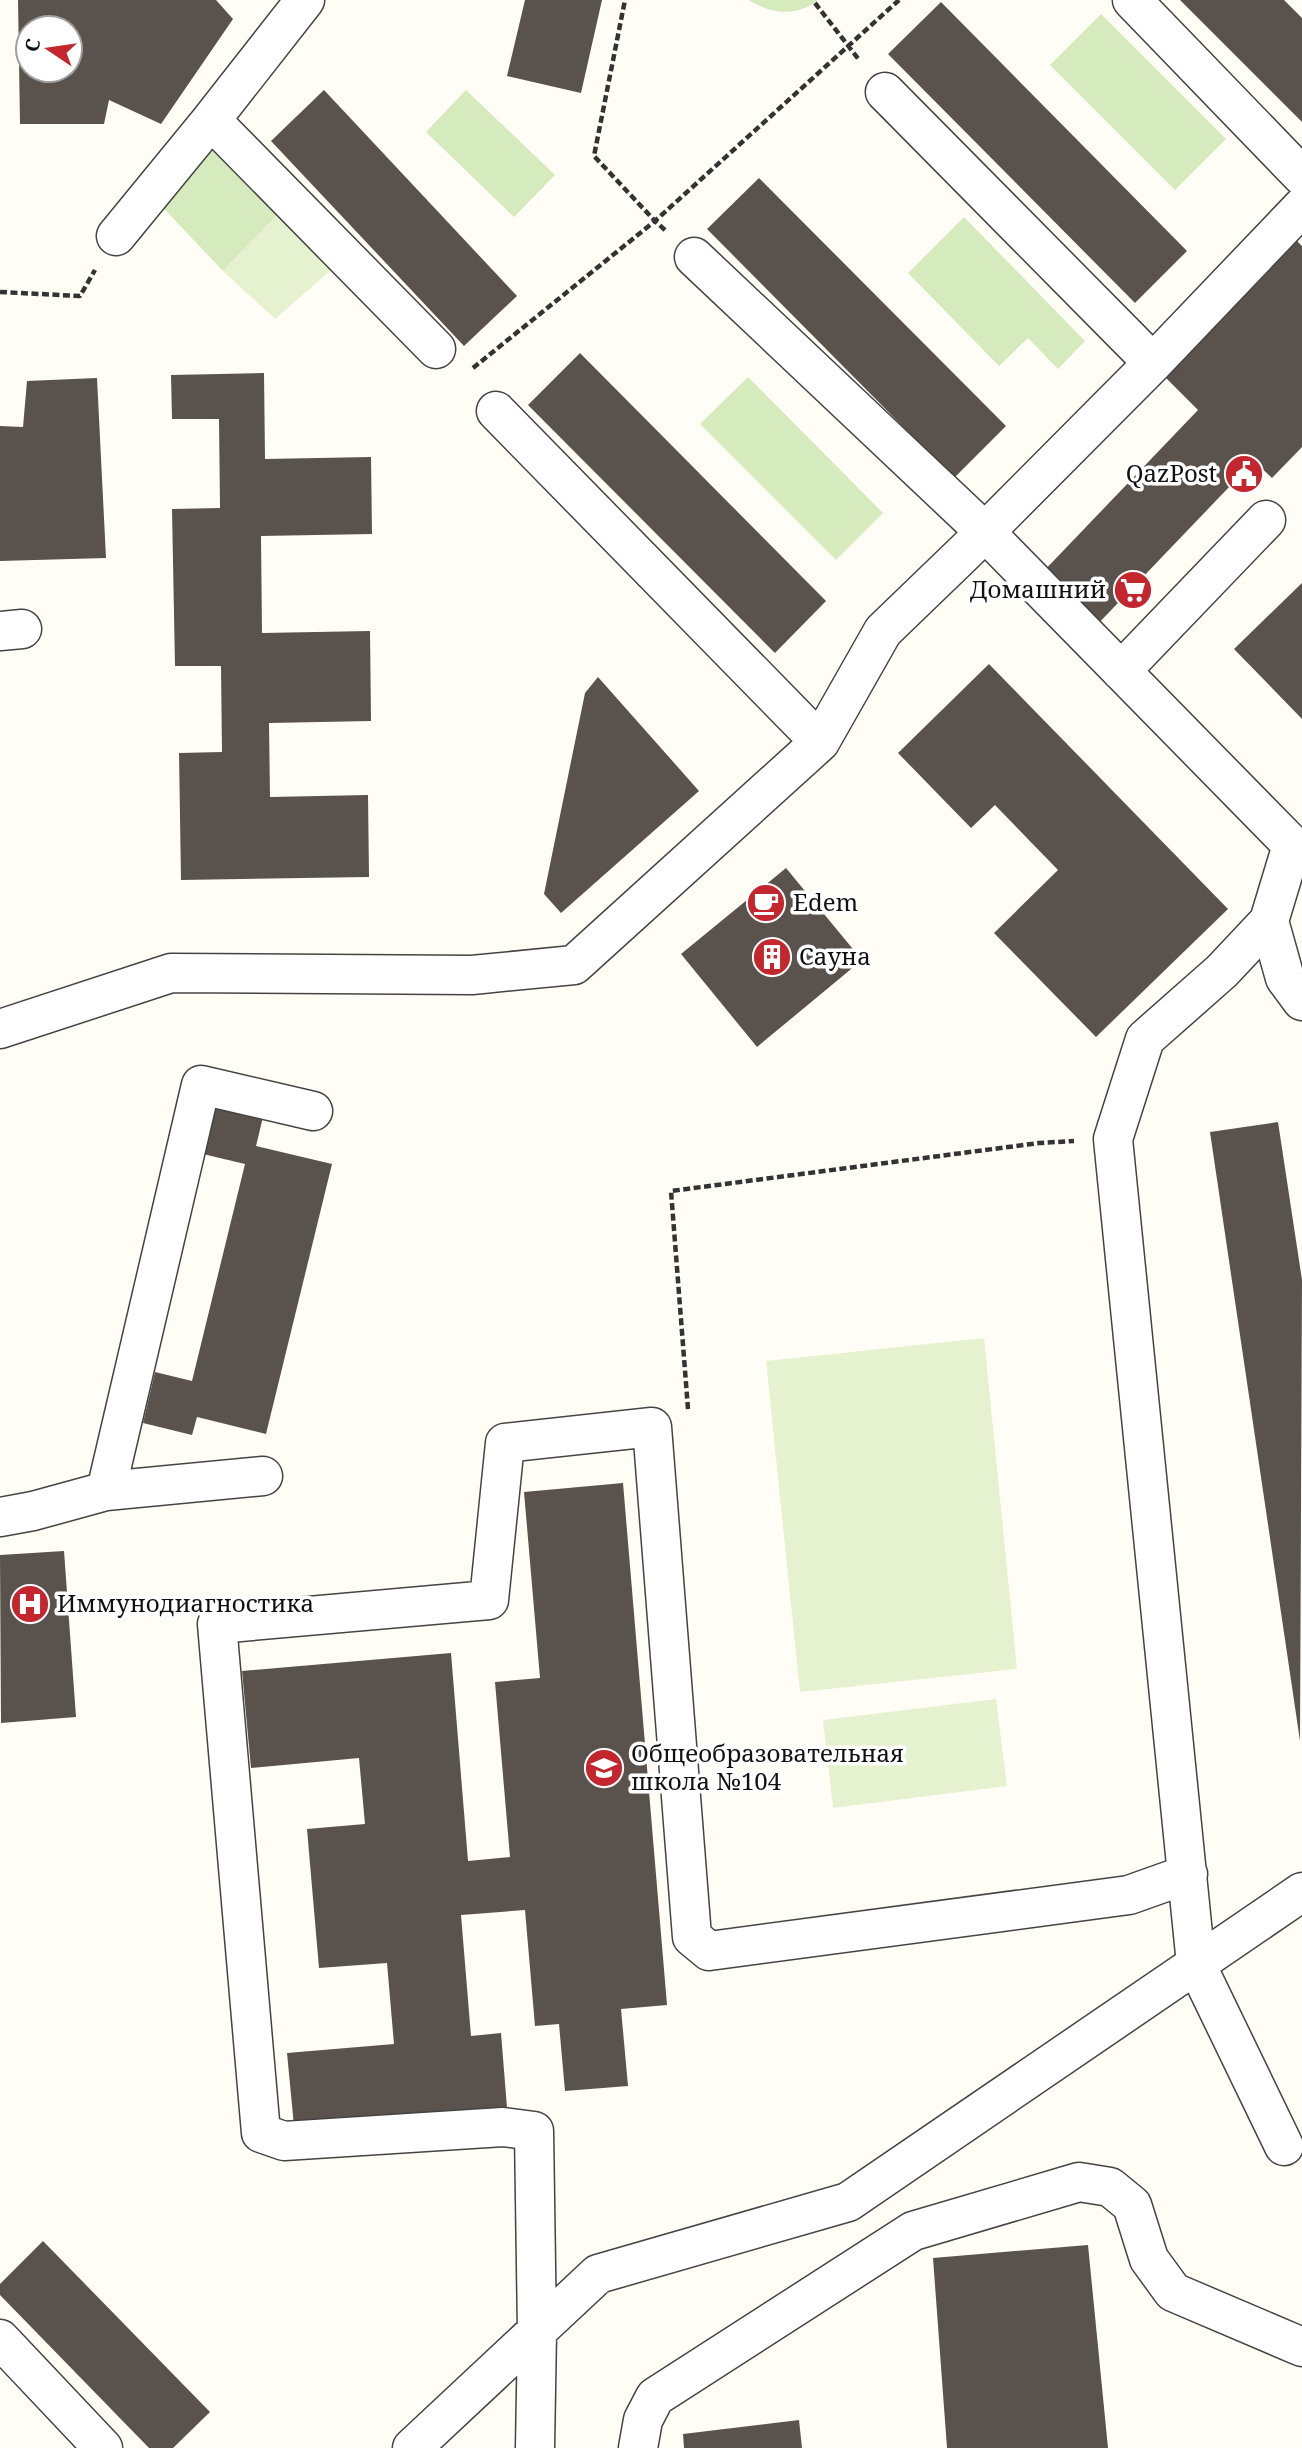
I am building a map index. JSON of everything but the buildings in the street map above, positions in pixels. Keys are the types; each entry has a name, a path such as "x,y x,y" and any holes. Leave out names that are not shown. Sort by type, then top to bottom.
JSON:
{"lane":[{"path":"116,236 305,0"},
{"path":"1132,0 1302,176"},
{"path":"885,92 1153,363"},
{"path":"211,120 436,349"},
{"path":"0,1029 171,973 471,975 573,965 820,742 883,631 1153,363 1302,207"},
{"path":"694,257 985,532 1297,846 1269,921 1222,971 1145,1039 1114,1139 1196,1964 1284,2146"},
{"path":"496,411 820,742"},
{"path":"1121,671 1266,520"},
{"path":"1269,921 1285,978 1302,1001"},
{"path":"106,1491 201,1085 313,1111"},
{"path":"535,2448 537,2332 534,2131 503,2127 284,2141 261,2133 217,1625 489,1600 505,1443 652,1427 692,1937 709,1951 1129,1895 1188,1874"},
{"path":"0,1517 106,1491 262,1476"},
{"path":"412,2448 598,2274 848,2202 1302,1892"},
{"path":"638,2448 643,2420 655,2398 913,2231 1079,2182 1111,2187 1132,2205 1149,2259 1173,2292 1302,2347"},
{"path":"0,2339 103,2448"}],"path":[{"path":"625,0 594,156 655,221 694,257"},
{"path":"436,349 463,376 655,221 898,0"},
{"path":"815,3 885,92"},
{"path":"0,292 80,296 116,236"},
{"path":"652,1427 689,1422 671,1191 1039,1143 1114,1139"}],"green space":[{"path":"749,0 818,0 802,9 784,12 757,5"},
{"path":"1101,14 1226,139 1175,190 1050,65"},
{"path":"466,90 555,175 514,217 426,132"},
{"path":"211,120 291,201 223,271 150,194"},
{"path":"291,201 346,257 275,319 223,271"},
{"path":"964,217 1085,341 1058,369 1028,338 999,366 908,273"},
{"path":"748,377 883,513 836,560 700,424"},
{"path":"984,1338 1017,1669 800,1692 766,1361"},
{"path":"996,1699 1007,1786 833,1808 823,1720"}],"place":[{"name":"QazPost","path":"1244,474"},
{"name":"Домашний","path":"1133,590"},
{"name":"Edem","path":"766,903"},
{"name":"Сауна","path":"772,957"},
{"name":"Иммунодиагностика","path":"30,1604"},
{"name":"Общеобразовательная школа №104","path":"604,1768"}]}
